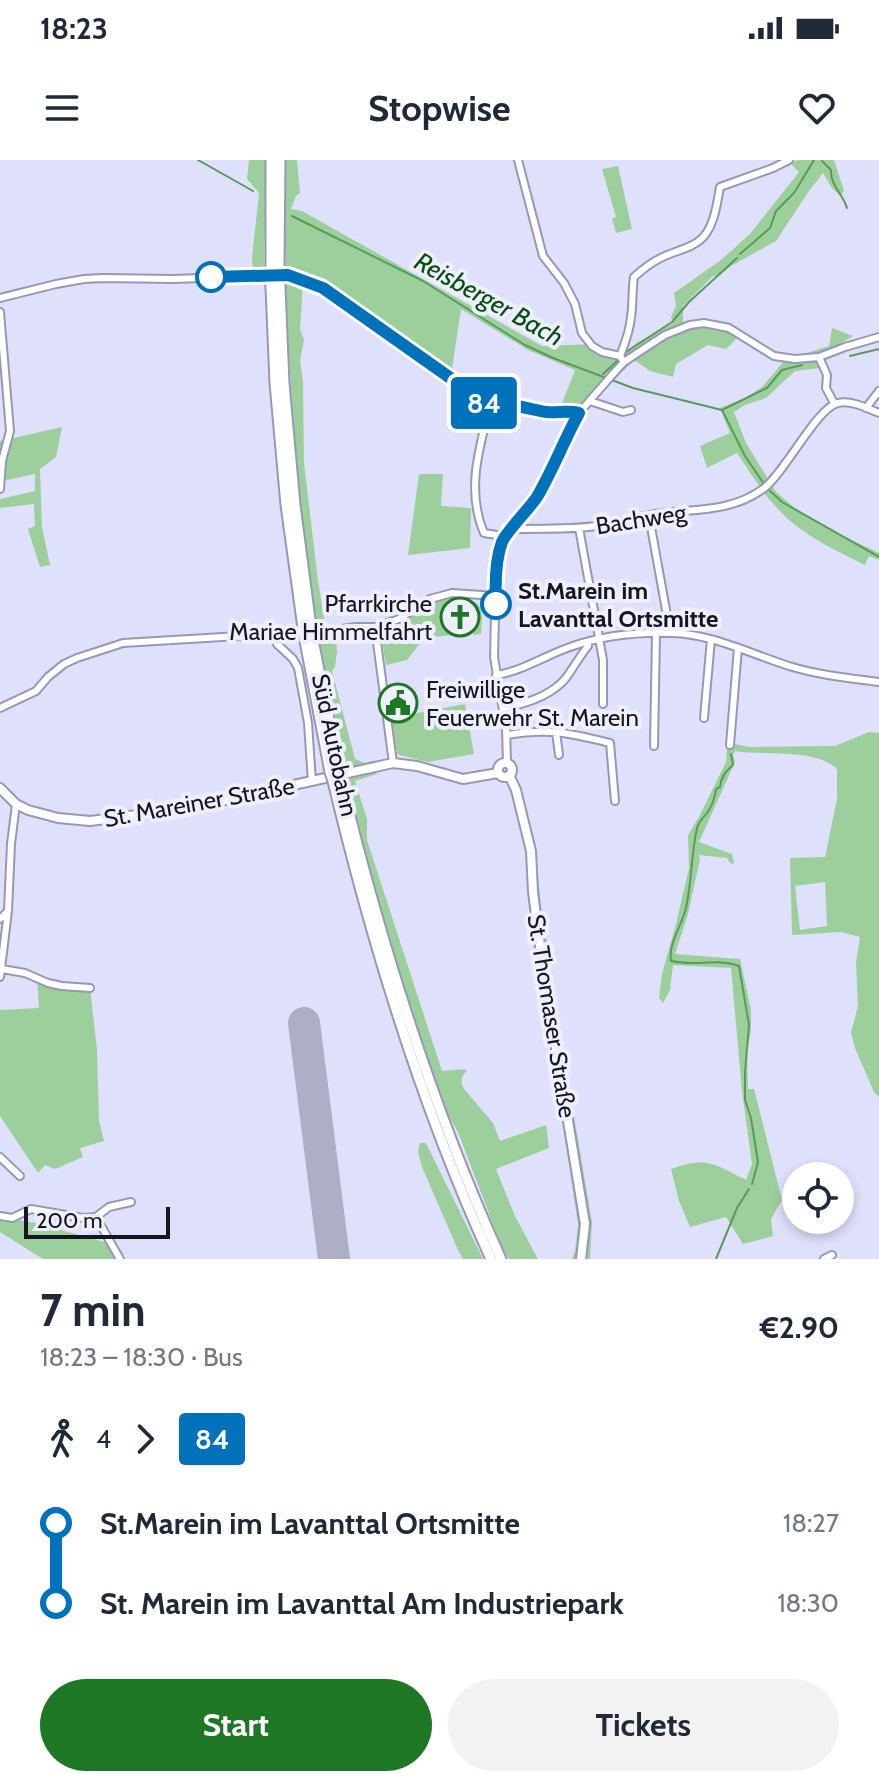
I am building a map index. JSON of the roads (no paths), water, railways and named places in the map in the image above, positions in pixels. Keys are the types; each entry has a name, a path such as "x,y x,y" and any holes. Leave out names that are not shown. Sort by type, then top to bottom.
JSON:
{"highway":[{"name":"Süd Autobahn","path":"271,160 275,287 307,628 336,776 367,916 410,1053 491,1259"},
{"name":"Süd Autobahn","path":"275,265 280,160"},
{"name":"Süd Autobahn","path":"336,776 417,1049 465,1176 501,1259"}],"main road":[{"name":"St. Mareiner Straße","path":"0,788 16,804 48,816 90,821 185,809 393,763 417,766 463,779 498,773"},
{"path":"507,763 512,769 504,777 498,773 500,765 507,763"},
{"name":"St. Thomaser Straße","path":"509,775 516,790 531,851 543,969 585,1224 581,1259"}],"street":[{"path":"518,160 543,256 564,283 575,304 582,333 592,346 602,352 622,359 665,335 704,323 729,328 774,356 795,359 819,357 879,337"},
{"path":"507,763 507,735 494,657 496,573 503,539 535,500 579,413 622,359 632,313 634,277 649,265 692,246 704,237 715,215 720,187 789,160"},
{"path":"0,298 93,278 288,275 323,288 490,406 517,404 550,412 569,410 579,413"},
{"path":"0,312 10,431 2,461 0,489"},
{"path":"819,357 827,375 826,388 834,403 847,402 879,413"},
{"path":"866,408 879,391"},
{"path":"590,401 623,412 631,410"},
{"name":"Bachweg","path":"514,527 579,528 667,512 718,509 741,501 766,486 778,474 820,416 834,403"},
{"path":"490,406 475,470 475,503 484,533 503,539"},
{"path":"649,516 670,632"},
{"path":"579,528 603,660 603,704"},
{"path":"0,708 36,691 64,664 123,643 271,634 292,636 375,627 399,619 430,599 452,593 496,596"},
{"path":"375,627 393,763"},
{"path":"496,675 522,669 569,647 600,639 670,632 711,639 794,667 879,682"},
{"path":"271,634 298,668 308,723 312,782"},
{"path":"654,746 656,634"},
{"path":"704,718 711,639"},
{"path":"503,708 525,704 565,680 588,642"},
{"path":"730,745 738,648"},
{"path":"507,735 532,731 556,732 610,743 615,801"},
{"path":"556,732 559,755"},
{"path":"16,804 1,973 25,973 48,983 90,988"},
{"path":"0,919 8,911"},
{"path":"0,1157 20,1176"},
{"path":"0,1216 12,1218 31,1209 83,1218 96,1217 109,1207 131,1202"},
{"path":"96,1217 120,1259"},
{"path":"824,1259 832,1255"}],"waterway":[{"name":"Reisberger Bach","path":"198,160 253,191"},
{"path":"740,254 770,228 776,211 794,193 814,160"},
{"path":"822,161 831,170 847,208"},
{"name":"Reisberger Bach","path":"292,216 423,281 525,345 633,388 722,410 767,388 782,370 802,365"},
{"path":"626,352 672,322 737,258"},
{"name":"Reisberger Bach","path":"850,356 879,349"},
{"path":"603,374 617,361"},
{"path":"722,410 745,456 764,484"},
{"path":"768,489 782,502 879,557"},
{"path":"731,754 733,765 721,780 710,808 697,828 686,908 673,941 671,961 721,962 739,966 749,1025 745,1100 758,1162 752,1184"},
{"path":"716,1259 737,1208 749,1189"}],"place":[{"name":"St.Marein im Lavanttal Ortsmitte","path":"496,604"},
{"name":"Pfarrkirche Mariae Himmelfahrt","path":"460,617"},
{"name":"Freiwillige Feuerwehr St. Marein","path":"398,703"}]}
